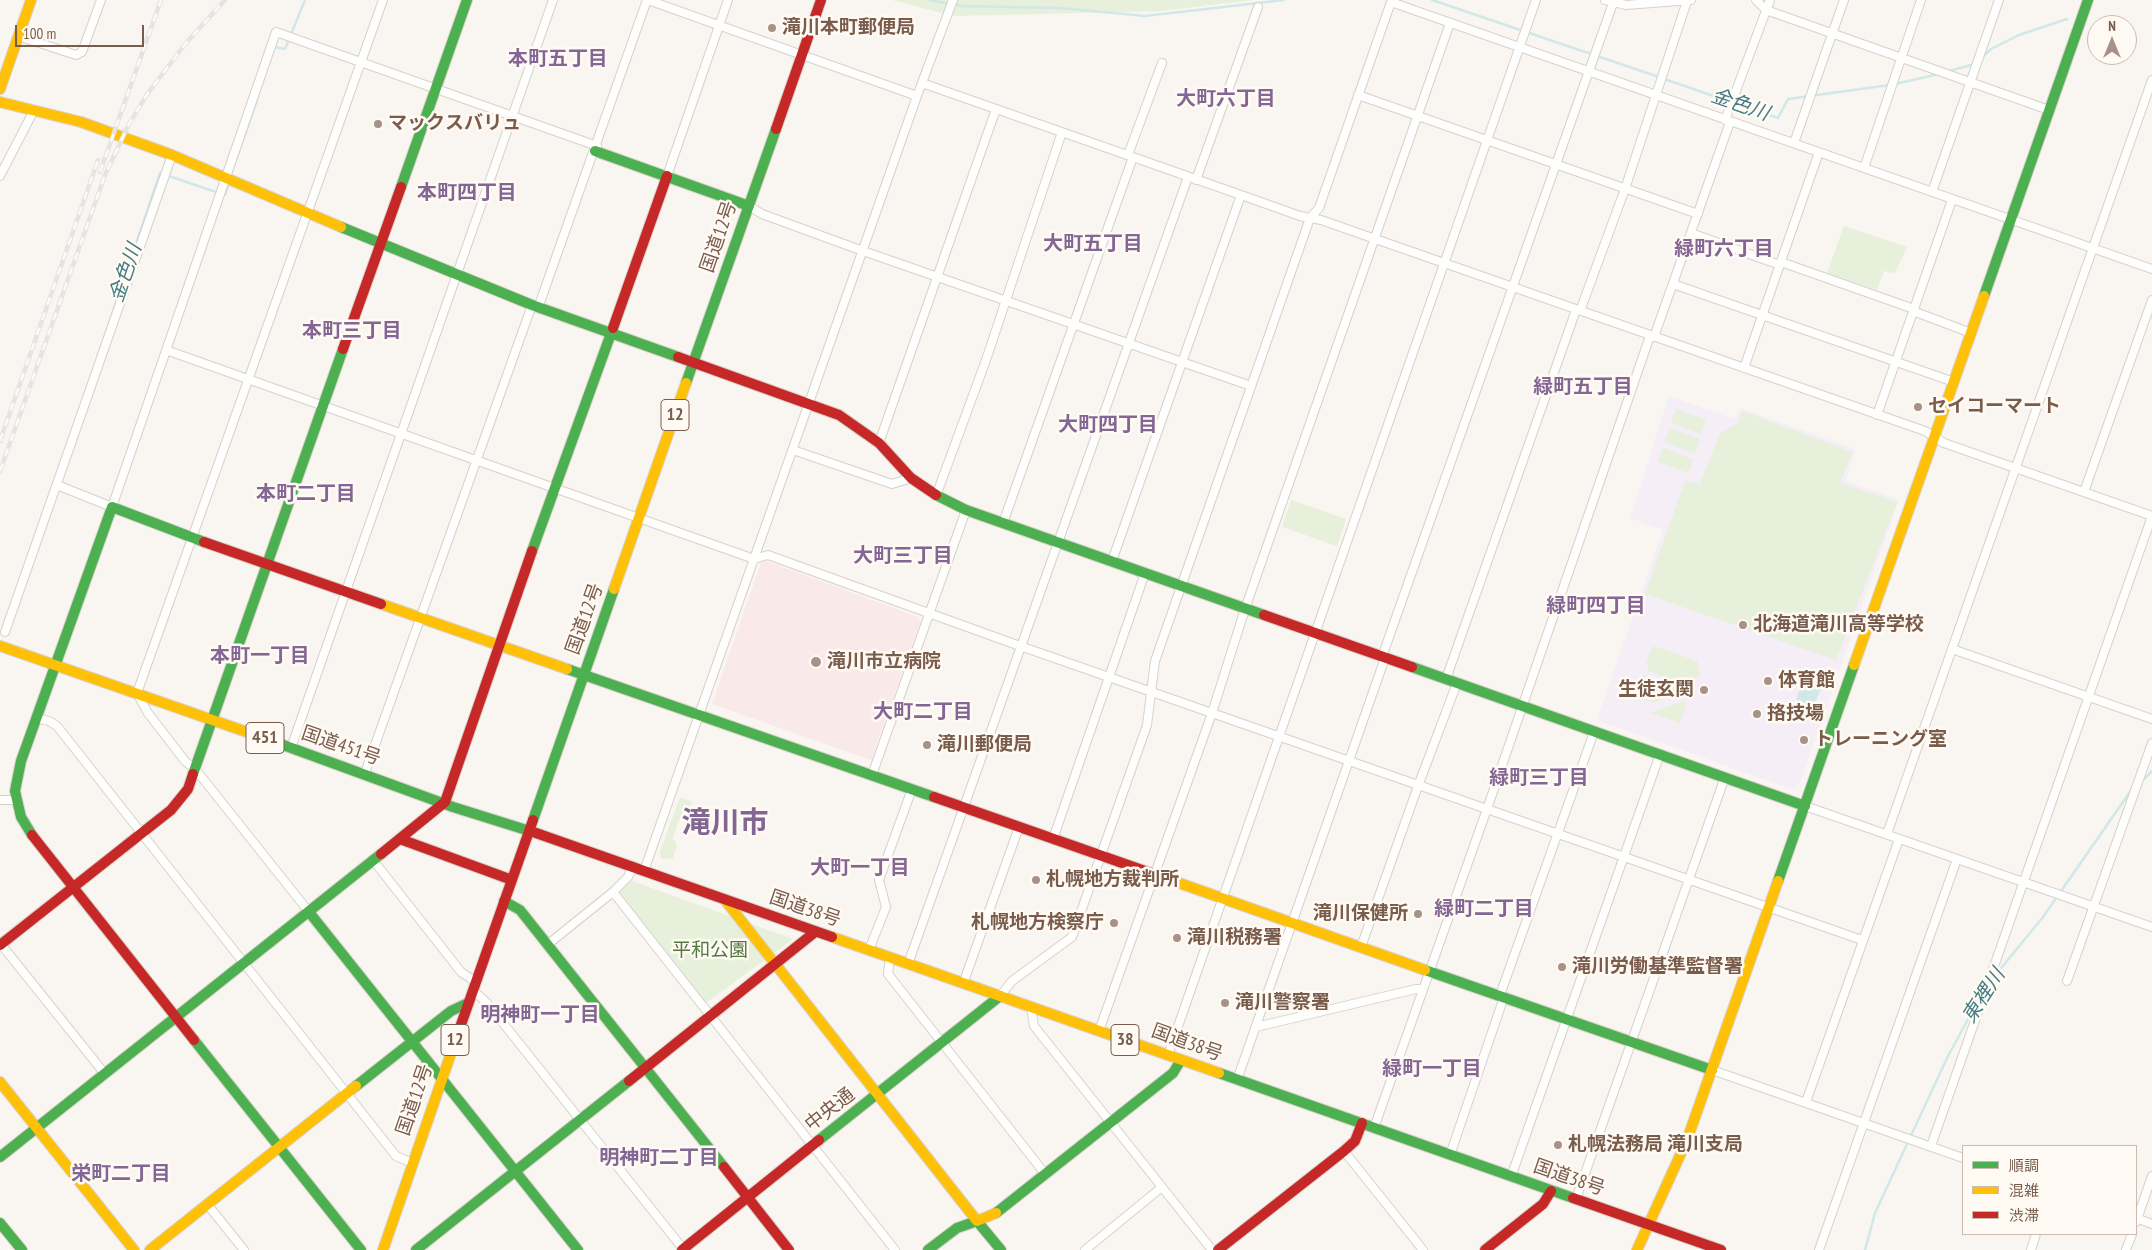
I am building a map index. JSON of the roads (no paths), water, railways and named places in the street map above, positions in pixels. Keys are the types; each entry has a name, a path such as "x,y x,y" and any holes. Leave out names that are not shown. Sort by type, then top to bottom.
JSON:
{"main road":[{"path":"0,89 31,0"},
{"path":"0,944 73,888 180,801 188,789 467,0"},
{"name":"国道12号","path":"384,1250 384,1243 821,0"},
{"path":"1637,1250 1687,1140 2088,0"},
{"path":"0,102 33,112 81,122 172,155 306,213 535,306 839,415 879,443 911,478 936,496 966,510 1805,806"},
{"path":"596,148 749,206"},
{"path":"0,1157 445,802 499,644 667,176"},
{"path":"362,1250 26,828 16,800 17,772 112,507 191,537 1712,1070"},
{"name":"国道451号","path":"0,646 365,773 445,802 453,807 529,831"},
{"name":"国道38号","path":"529,831 1721,1250"},
{"path":"400,839 512,880"},
{"path":"725,900 774,966 1001,1250"},
{"path":"504,901 520,910 790,1250"},
{"path":"309,912 578,1250"},
{"path":"416,1250 815,932"},
{"name":"中央通","path":"683,1250 1000,996"},
{"path":"150,1250 450,1011 468,1003"},
{"path":"928,1250 957,1228 992,1216 1173,1073 1181,1060"},
{"path":"0,1082 134,1250"},
{"path":"1218,1250 1344,1151 1355,1141 1362,1123"},
{"path":"1485,1250 1543,1204 1551,1191"},
{"path":"0,1223 22,1250"}],"street":[{"path":"18,36 76,55 82,52 101,0"},
{"path":"309,912 196,770 185,761 148,713 137,693 246,379 383,0"},
{"path":"291,748 553,0"},
{"path":"365,773 477,461 596,148 647,0 917,96"},
{"path":"667,176 728,0"},
{"path":"644,871 917,96 953,0"},
{"path":"1168,1055 1536,0"},
{"path":"1604,0 1626,6 1692,0"},
{"path":"1446,679 1578,310 1625,189 1687,0"},
{"path":"1756,0 1766,10 2049,110"},
{"path":"1374,1128 1652,336 1692,233 1770,0"},
{"path":"1794,143 1844,0"},
{"path":"1864,168 1900,57 1921,0"},
{"path":"1932,192 1999,0"},
{"path":"1000,996 1012,981 1072,937 1147,725 1155,661 1180,586 1310,218 1319,208 1390,2 2152,269"},
{"path":"1236,1080 1350,761 1383,657 1587,71 1613,3"},
{"path":"1196,180 1258,7"},
{"path":"1099,1031 1212,713 1245,608 1450,23"},
{"path":"57,485 112,507 276,32 513,115 596,148"},
{"path":"1003,523 1162,63"},
{"path":"1887,834 2152,80"},
{"path":"922,83 1241,196 1374,239 1744,368 2152,516 1931,1146"},
{"path":"1358,95 1487,138 1698,214"},
{"path":"879,443 996,109"},
{"path":"0,176 33,112"},
{"path":"936,496 1006,300 1062,132"},
{"path":"1744,368 1819,152"},
{"path":"5,632 172,155"},
{"path":"908,964 1188,177"},
{"path":"1112,561 1241,196"},
{"path":"1877,415 1952,200"},
{"path":"749,206 762,214 863,251 1250,386"},
{"path":"1692,233 1971,332"},
{"path":"1673,284 1954,382"},
{"path":"2084,492 2152,300"},
{"path":"166,350 754,558 768,555 1557,835 1862,940"},
{"path":"793,450 892,484 911,478"},
{"path":"872,775 966,510"},
{"path":"1053,838 1145,573"},
{"path":"1952,650 2152,719"},
{"path":"1361,947 1457,683"},
{"path":"36,718 48,720 57,726 396,1156 412,1163"},
{"path":"1450,1155 1502,996 1594,732"},
{"path":"2067,981 2092,906 2152,743"},
{"path":"1511,1176 1660,754"},
{"path":"1576,1200 1724,777"},
{"path":"869,950 886,906 879,880 912,789"},
{"path":"0,800 16,800"},
{"path":"1805,806 2152,927"},
{"path":"963,984 1019,827"},
{"path":"1806,1102 1899,838"},
{"path":"1820,1250 1957,859"},
{"path":"373,860 683,1250"},
{"path":"547,945 613,892 628,877 633,867"},
{"path":"613,892 709,1017 895,1250"},
{"path":"0,944 105,1074"},
{"path":"890,957 888,974 1046,1175"},
{"path":"1256,1027 1416,989 1423,989"},
{"path":"1031,1008 1034,1026 1212,1250"},
{"path":"1712,1070 1962,1158"},
{"path":"1344,1151 1423,1250"},
{"path":"2137,1217 2152,1176"},
{"path":"1085,1250 1162,1187"},
{"path":"207,1204 244,1250"},
{"path":"2137,1220 2152,1224"},
{"path":"2031,1250 2036,1235"},
{"path":"2126,1250 2132,1235"}],"water":[{"path":"1807,669 1826,675 1814,706 1796,700"}],"waterway":[{"name":"金色川","path":"273,49 274,47 285,49 305,0"},
{"name":"金色川","path":"929,0 961,6 1060,8 1145,16 1284,0"},
{"name":"金色川","path":"1432,0 1659,77"},
{"name":"金色川","path":"1982,57 1991,49 2019,35 2067,19"},
{"name":"金色川","path":"1949,71 1975,64"},
{"name":"金色川","path":"1895,84 1939,74"},
{"name":"金色川","path":"1664,79 1778,118 1788,99 1890,85"},
{"name":"金色川","path":"230,177 257,100"},
{"name":"金色川","path":"98,356 160,173 225,195 229,183"},
{"name":"東裡川","path":"2142,781 2152,771"},
{"name":"東裡川","path":"1993,978 2043,917 2132,789"},
{"name":"東裡川","path":"1865,1250 1875,1213 1948,1056 1978,1001"}],"railway":[{"path":"100,172 161,0"},
{"path":"0,471 105,175 129,124 148,93 186,43 225,0"},
{"path":"0,441 98,160"}],"place":[{"name":"滝川本町郵便局","path":"772,28"},
{"name":"マックスバリュ","path":"378,124"},
{"name":"セイコーマート","path":"1918,407"},
{"name":"北海道滝川高等学校","path":"1743,625"},
{"name":"滝川市立病院","path":"816,662"},
{"name":"体育館","path":"1768,681"},
{"name":"生徒玄関","path":"1704,690"},
{"name":"挌技場","path":"1757,714"},
{"name":"トレーニング室","path":"1804,740"},
{"name":"滝川郵便局","path":"927,745"},
{"name":"札幌地方裁判所","path":"1036,880"},
{"name":"滝川保健所","path":"1418,914"},
{"name":"札幌地方検察庁","path":"1114,923"},
{"name":"滝川税務署","path":"1177,938"},
{"name":"滝川労働基準監督署","path":"1562,967"},
{"name":"滝川警察署","path":"1225,1003"},
{"name":"札幌法務局 滝川支局","path":"1558,1145"}],"district":[{"name":"本町五丁目","path":"558,59"},
{"name":"大町六丁目","path":"1226,99"},
{"name":"本町四丁目","path":"467,193"},
{"name":"大町五丁目","path":"1093,244"},
{"name":"緑町六丁目","path":"1724,249"},
{"name":"本町三丁目","path":"352,331"},
{"name":"緑町五丁目","path":"1583,387"},
{"name":"大町四丁目","path":"1108,425"},
{"name":"本町二丁目","path":"306,494"},
{"name":"大町三丁目","path":"903,556"},
{"name":"緑町四丁目","path":"1596,606"},
{"name":"本町一丁目","path":"260,656"},
{"name":"大町二丁目","path":"923,712"},
{"name":"緑町三丁目","path":"1539,778"},
{"name":"滝川市","path":"725,824"},
{"name":"大町一丁目","path":"860,868"},
{"name":"緑町二丁目","path":"1484,909"},
{"name":"明神町一丁目","path":"540,1015"},
{"name":"緑町一丁目","path":"1432,1069"},
{"name":"明神町二丁目","path":"659,1158"},
{"name":"栄町二丁目","path":"121,1174"}],"park label":[{"name":"平和公園","path":"710,951"}]}
